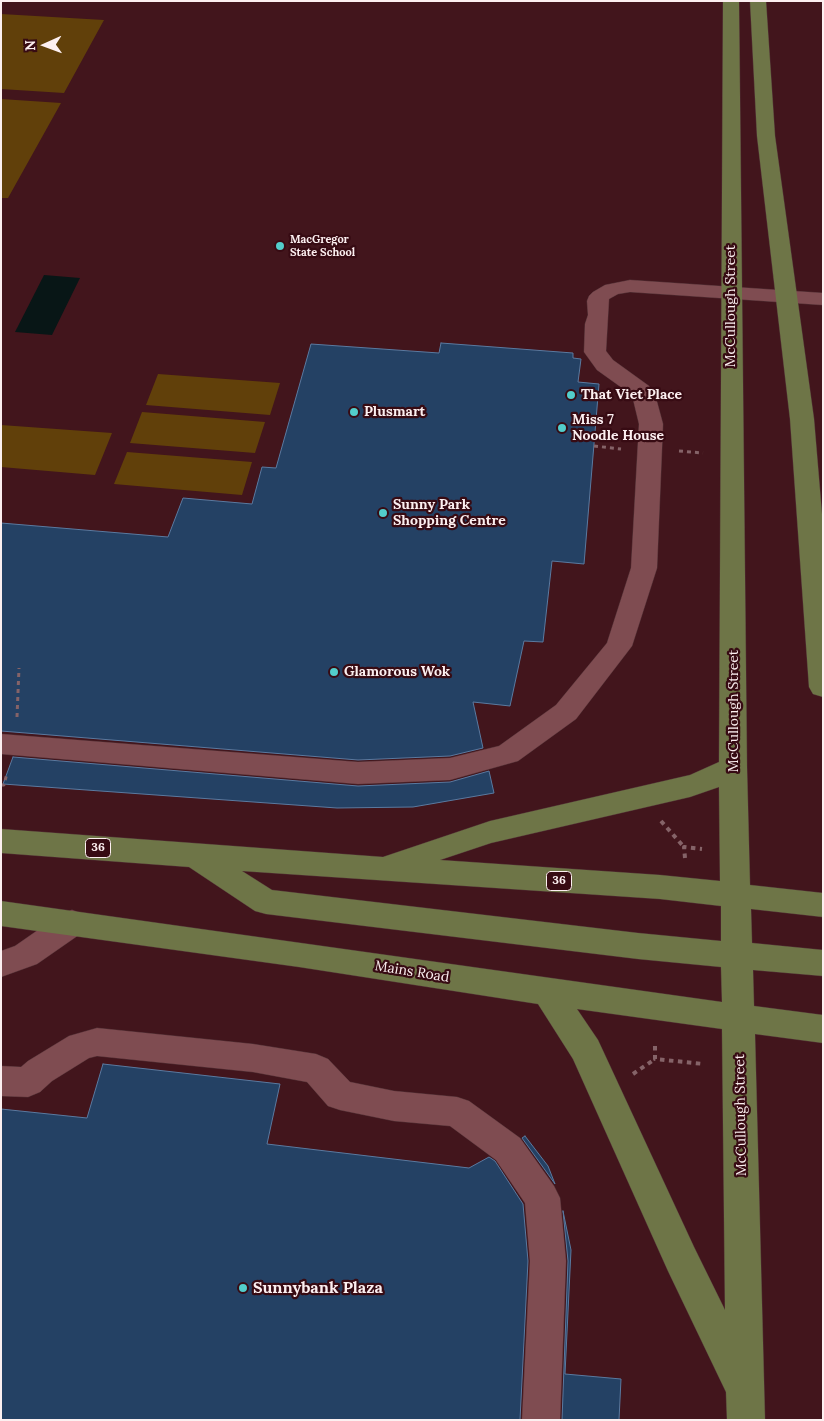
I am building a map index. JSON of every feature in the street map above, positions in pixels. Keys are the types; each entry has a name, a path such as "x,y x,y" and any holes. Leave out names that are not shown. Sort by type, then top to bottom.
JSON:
{"main road":[{"name":"McCullough Street","path":"730,1 734,558 733,767 740,1019 746,1405"},
{"path":"758,1 766,136 802,419 823,687"},
{"path":"381,868 490,832 690,786 706,781 733,767"},
{"name":"36","path":"1,841 660,888 823,905"},
{"path":"194,856 266,902 619,944 823,964"},
{"name":"Mains Road","path":"1,913 299,954 740,1019 823,1028"},
{"path":"548,992 586,1050 746,1405"}],"lane":[{"path":"1,744 358,774 450,769 508,754 566,712 619,646 644,568 651,424 645,398 641,391 604,365 594,352 596,324 599,315 614,306 637,302 731,301 789,305 823,299"},
{"path":"789,305 823,316"},
{"path":"1,964 26,955 72,923"},
{"path":"15,1082 40,1071 81,1046 98,1042 253,1058 316,1069 340,1095 394,1106 457,1112 508,1149 542,1198 548,1261 541,1420"}],"path":[{"path":"594,446 628,449"},
{"path":"674,450 704,453"},
{"path":"655,815 684,847 685,858"},
{"path":"684,847 704,849"},
{"path":"655,1046 655,1059"},
{"path":"632,1075 655,1059 704,1064"}],"shaded area":[{"path":"1,14 104,20 64,93 1,89"},
{"path":"1,99 61,103 8,198 1,198"},
{"path":"44,275 80,278 52,335 15,332"},
{"path":"158,374 280,383 270,415 146,405"},
{"path":"142,412 265,422 255,453 130,443"},
{"path":"1,425 112,433 95,475 1,467"},
{"path":"127,452 252,462 242,495 114,484"}],"building":[{"name":"Sunny Park Shopping Centre","path":"441,343 573,353 573,358 581,359 578,382 599,384 584,564 552,561 543,642 524,641 510,706 473,702 483,748 450,756 358,760 1,731 1,523 168,537 183,498 252,504 262,467 276,468 311,344 439,353"},
{"path":"13,757 358,786 450,782 489,771 494,793 413,807 337,808 3,784"},
{"name":"Sunnybank Plaza","path":"103,1064 280,1084 267,1144 469,1168 489,1157 495,1161 523,1204 528,1261 520,1420 1,1420 1,1109 87,1118"},
{"path":"525,1136 548,1166 555,1184 522,1138"},
{"path":"563,1211 571,1250 565,1374 621,1379 619,1420 562,1420 568,1261"}],"place":[{"name":"MacGregor State School","path":"280,246"},
{"name":"That Viet Place","path":"571,395"},
{"name":"Plusmart","path":"354,412"},
{"name":"Miss 7 Noodle House","path":"562,428"},
{"name":"Sunny Park Shopping Centre","path":"383,513"},
{"name":"Glamorous Wok","path":"334,672"},
{"name":"Sunnybank Plaza","path":"243,1288"}]}
